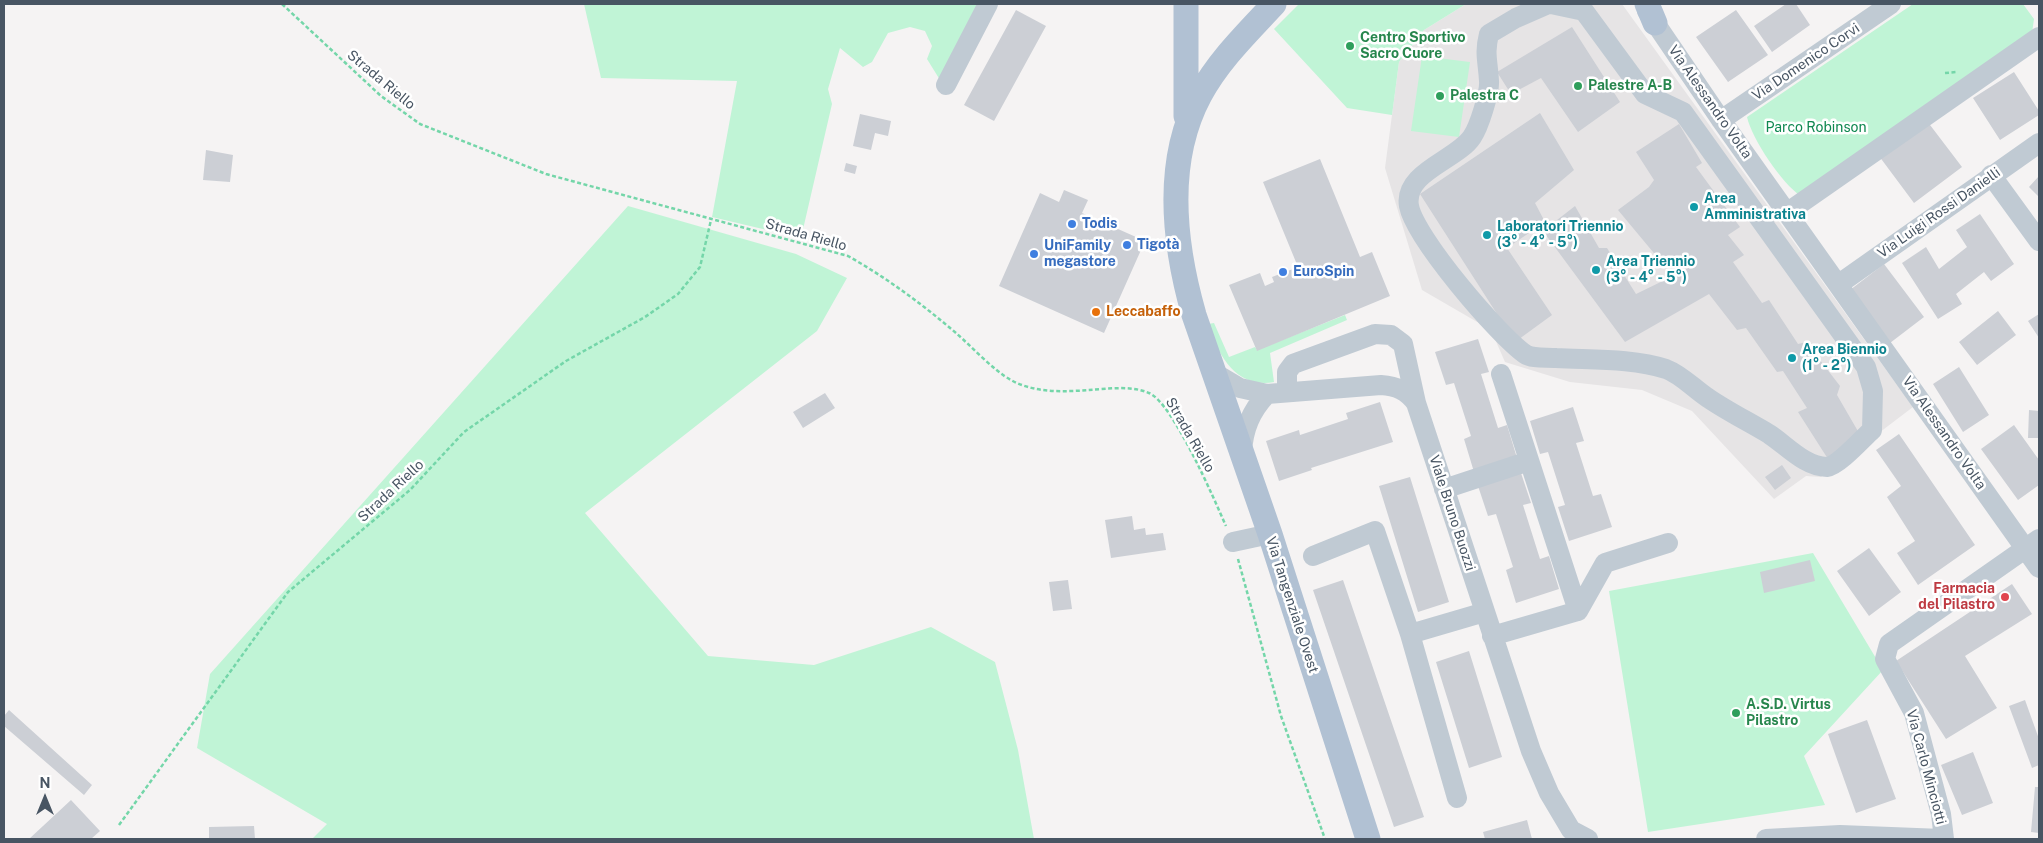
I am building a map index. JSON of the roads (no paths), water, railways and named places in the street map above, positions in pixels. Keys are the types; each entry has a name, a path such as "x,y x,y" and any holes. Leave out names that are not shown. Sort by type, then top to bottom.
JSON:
{"main road":[{"path":"1186,4 1186,127"},
{"name":"Via Tangenziale Ovest","path":"1274,4 1244,36 1209,80 1186,127 1177,190 1177,235 1186,287 1213,372 1270,534 1368,839"}],"street":[{"path":"946,85 988,4"},
{"path":"1550,4 1584,11 1645,94 1683,112 1739,190 1866,367 1873,391 1872,430 1842,458 1829,467 1818,466 1800,456 1772,436 1708,398 1679,376 1666,369 1624,362 1528,356 1504,337 1447,269 1422,234 1409,206 1410,190 1430,168 1453,155 1472,137 1490,83 1485,52 1489,34 1516,18 1550,4"},
{"name":"Via Domenico Corvi","path":"1721,120 1891,4"},
{"name":"Via Alessandro Volta","path":"1648,10 1721,120 1839,284 2033,544 2039,568"},
{"path":"1788,212 2039,37"},
{"name":"Via Luigi Rossi Danielli","path":"1839,284 2039,142"},
{"path":"1739,190 1760,174"},
{"path":"1991,175 2039,241"},
{"name":"Viale Bruno Buozzi","path":"1287,392 1287,372 1293,364 1375,334 1391,335 1402,344 1416,403 1534,758 1549,792 1577,836"},
{"path":"1213,372 1240,388 1267,394 1389,386 1403,390 1416,403"},
{"path":"1501,374 1578,611"},
{"path":"1242,454 1243,436 1248,419 1267,394"},
{"path":"1444,489 1529,461"},
{"path":"1313,556 1375,530 1410,634 1457,798"},
{"path":"1233,542 1270,534"},
{"path":"1492,636 1578,611 1605,563 1668,543"},
{"name":"Via Carlo Minciotti","path":"1943,839 1941,814 1914,713 1886,659 1889,644 2033,544"},
{"path":"1410,634 1485,612"},
{"path":"1766,839 1840,835 1943,839"}],"place":[{"name":"Centro Sportivo Sacro Cuore","path":"1350,46"},
{"name":"Palestre A-B","path":"1578,86"},
{"name":"Palestra C","path":"1440,96"},
{"name":"Area Amministrativa","path":"1694,207"},
{"name":"Todis","path":"1072,224"},
{"name":"Laboratori Triennio (3° - 4° - 5°)","path":"1487,235"},
{"name":"Tigotà","path":"1127,245"},
{"name":"UniFamily megastore","path":"1034,254"},
{"name":"Area Triennio (3° - 4° - 5°)","path":"1596,270"},
{"name":"EuroSpin","path":"1283,272"},
{"name":"Leccabaffo","path":"1096,312"},
{"name":"Area Biennio (1° - 2°)","path":"1792,358"},
{"name":"Farmacia del Pilastro","path":"2005,597"},
{"name":"A.S.D. Virtus Pilastro","path":"1736,713"}],"park label":[{"name":"Parco Robinson","path":"1816,128"}]}
